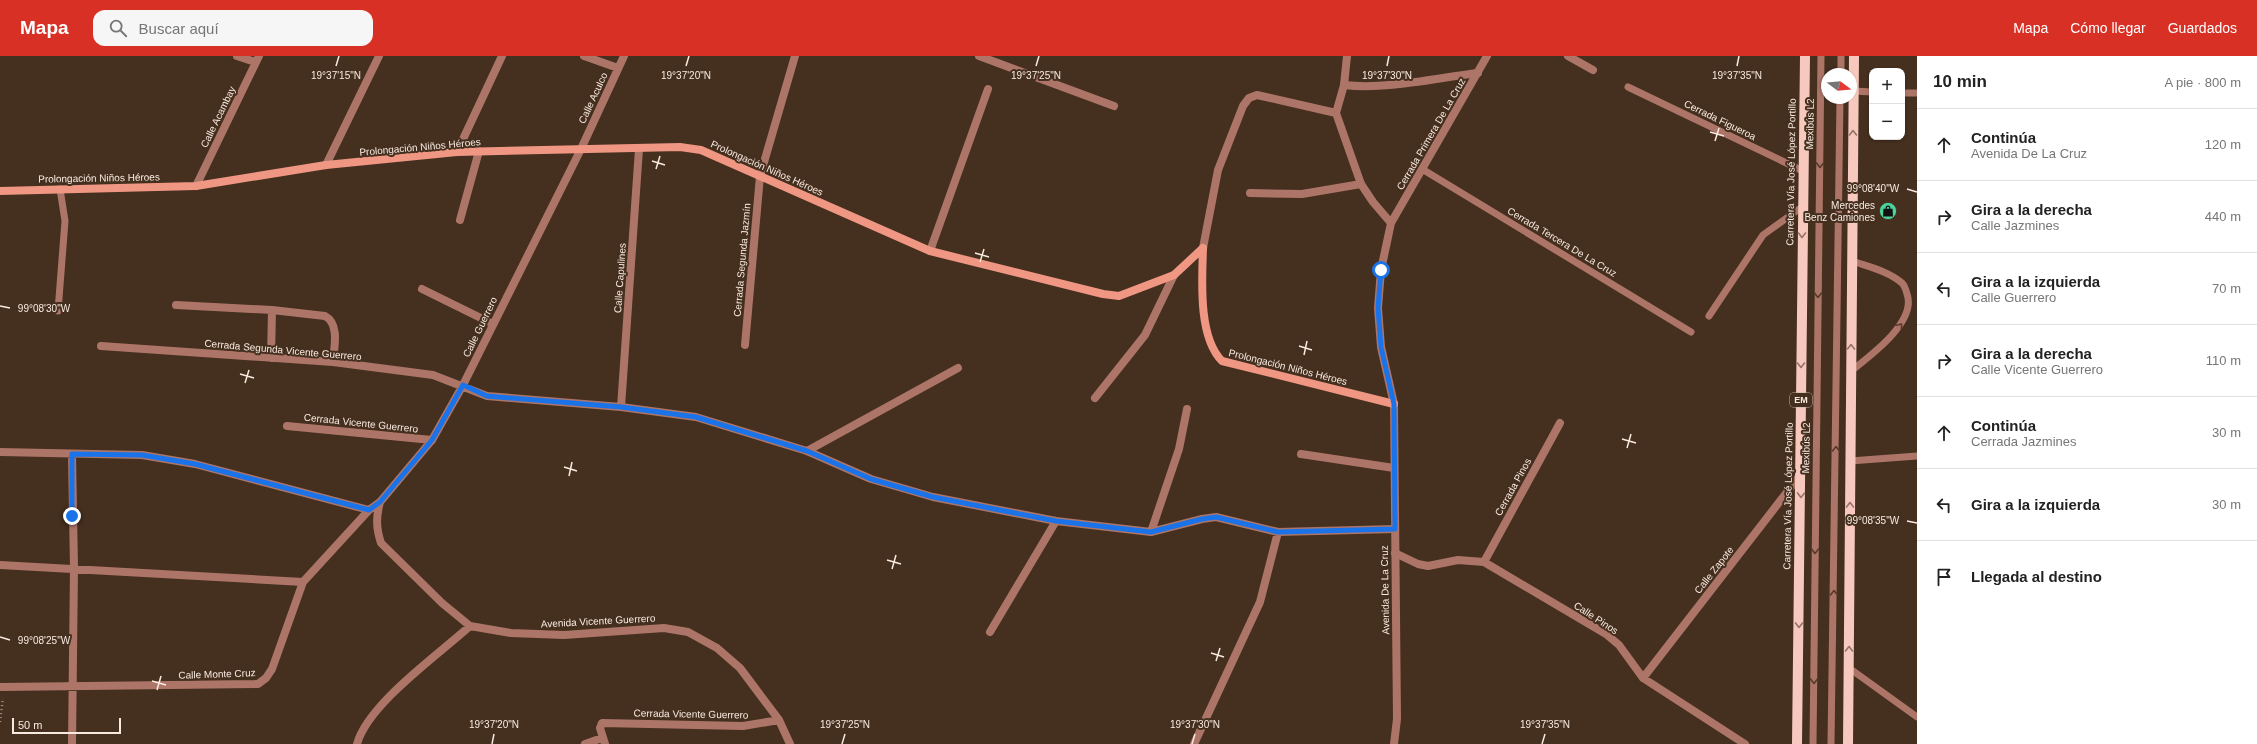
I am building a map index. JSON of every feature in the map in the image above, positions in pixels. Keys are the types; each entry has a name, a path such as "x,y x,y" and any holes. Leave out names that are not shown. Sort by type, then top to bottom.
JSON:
{"main road":[{"name":"Carretera Vía José López Portillo","path":"1797,744 1801,474 1802,207 1805,56"},
{"path":"1854,56 1854,68"},
{"path":"1848,744 1853,104"},
{"name":"Prolongación Niños Héroes","path":"0,191 196,186 326,165 457,152 680,147 700,150 930,251 1103,294 1119,296 1174,275 1203,248"},
{"name":"Prolongación Niños Héroes","path":"1203,248 1201,288 1205,317 1214,353 1222,361 1394,404"}],"street":[{"path":"237,56 257,59"},
{"path":"326,165 379,56"},
{"path":"457,152 502,56"},
{"path":"584,56 618,68"},
{"name":"Calle Aculco","path":"581,149 624,56"},
{"name":"Cerrada Segunda Jazmín","path":"745,345 760,176 795,56"},
{"path":"979,56 991,58 1114,106"},
{"path":"1347,56 1344,85 1336,113 1361,184 1373,202 1391,223"},
{"name":"Cerrada Primera De La Cruz","path":"1391,223 1487,56"},
{"path":"1568,56 1594,70"},
{"name":"Calle Acambay","path":"196,186 257,59"},
{"path":"1344,85 1360,87 1384,85 1478,72"},
{"path":"930,251 988,89"},
{"path":"1203,248 1218,170 1243,106 1249,98 1257,95 1336,113"},
{"name":"Calle Guerrero","path":"380,502 432,440 463,385 581,149"},
{"name":"Calle Capulines","path":"621,407 639,149"},
{"path":"460,220 479,151"},
{"path":"1250,193 1302,194 1361,184"},
{"name":"Avenida De La Cruz","path":"1391,223 1381,270 1378,308 1381,347 1394,404 1394,553 1397,719 1395,744"},
{"path":"1095,398 1145,335 1174,275"},
{"path":"422,289 493,324"},
{"path":"176,305 272,310 325,316 331,319 334,324 333,362"},
{"path":"271,358 272,310"},
{"name":"Cerrada Segunda Vicente Guerrero","path":"101,346 333,362 433,375 463,385 487,396 621,407 696,417 807,451 871,479 933,497 1056,521 1151,532"},
{"path":"807,451 958,368"},
{"path":"1151,532 1179,449 1187,409"},
{"name":"Cerrada Pinos","path":"1484,562 1560,423"},
{"name":"Cerrada Vicente Guerrero","path":"288,426 432,440"},
{"path":"0,452 142,455 195,464 369,510"},
{"path":"72,454 74,568 72,744"},
{"path":"1301,454 1394,468"},
{"name":"Calle Zapote","path":"1643,678 1801,474"},
{"name":"Calle Monte Cruz","path":"2,687 73,688 258,684 266,678 272,669 303,582 369,510 380,502"},
{"name":"Avenida Vicente Guerrero","path":"380,502 376,517 377,531 381,543 442,603 470,626 512,633 564,635 664,628 688,632 717,648 740,668 780,720 790,744"},
{"path":"1151,532 1216,517 1278,532 1395,529"},
{"path":"990,632 1056,521"},
{"path":"1194,744 1260,602 1278,532"},
{"path":"1394,553 1418,564 1428,566 1458,560 1484,562"},
{"name":"Calle Pinos","path":"1484,562 1606,634 1618,645 1643,678 1745,744"},
{"path":"0,565 303,582"},
{"path":"357,744 361,731 378,706 470,626"},
{"name":"Cerrada Vicente Guerrero","path":"603,741 600,728 602,723 743,726 780,720"},
{"path":"585,744 603,741"}],"lane":[{"name":"Mexibús L2","path":"1813,744 1821,56"},
{"path":"1841,56 1841,68"},
{"name":"Cerrada Figueroa","path":"1628,87 1803,171"},
{"path":"1857,91 1869,92"},
{"path":"1905,93 1917,93"},
{"path":"1832,744 1840,104"},
{"name":"Cerrada Tercera De La Cruz","path":"1422,169 1691,332"},
{"path":"58,311 66,221 60,189"},
{"path":"1709,316 1763,235 1802,207"},
{"path":"1851,371 1880,349 1905,319 1909,299 1904,284 1888,273 1852,261"},
{"path":"1850,461 1917,456"},
{"path":"1849,668 1917,717"}],"path":[{"path":"0,722 2,687"}],"place":[{"name":"Mercedes Benz Camiones","path":"1888,211"}],"route":[{"path":"72,516 72,454 142,455 195,464 369,510 380,502 432,440 463,385 476,393 487,396 621,407 696,417 807,451 871,479 933,497 1056,521 1151,532 1216,517 1278,532 1395,529 1394,404 1381,347 1378,308 1381,270"}]}
